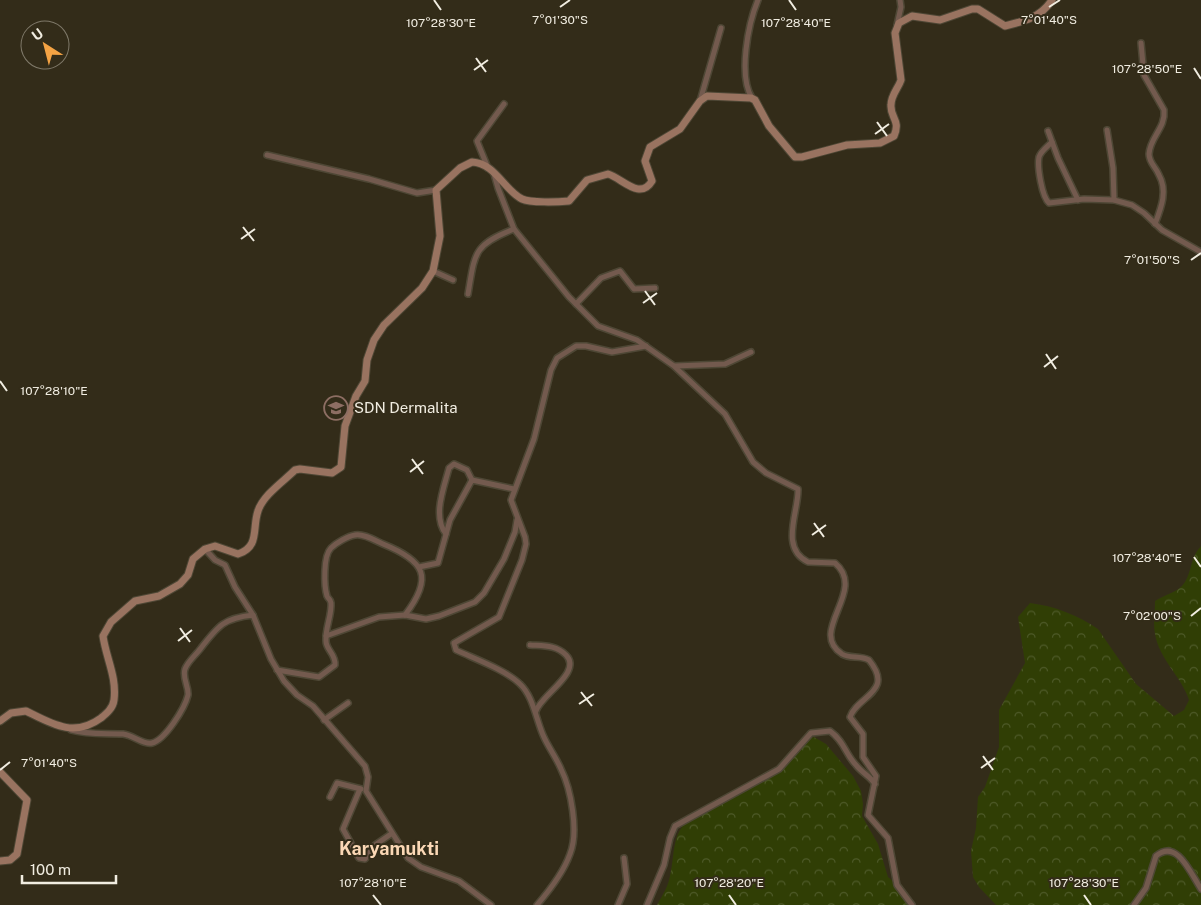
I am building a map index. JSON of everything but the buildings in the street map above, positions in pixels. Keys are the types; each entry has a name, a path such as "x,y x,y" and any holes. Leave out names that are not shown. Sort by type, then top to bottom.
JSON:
{"street":[{"path":"758,0 749,31 745,68 746,86 769,126 795,157 802,157 847,145 887,141 896,132 897,122 890,106 895,90 902,80 895,33 901,8 900,0"},
{"path":"897,25 912,16 940,20 972,9 1007,26 1045,11 1052,0"},
{"path":"267,155 369,179 417,193 436,190 467,164 477,162 488,168 516,196 525,200 568,201 587,180 608,174 630,187 642,188 649,185 652,179 645,161 649,149 656,142 680,129 700,101 721,28"},
{"path":"1141,43 1144,76 1161,105 1164,116 1162,128 1149,154 1150,160 1164,186 1161,208 1155,224"},
{"path":"700,101 710,96 731,99 752,98"},
{"path":"488,168 477,141 504,104"},
{"path":"1107,130 1113,168 1114,200"},
{"path":"1048,131 1078,200"},
{"path":"1052,142 1042,152 1039,159 1045,198 1052,204 1078,200 1114,200 1132,205 1155,224 1201,252"},
{"path":"494,174 514,229 576,304 598,326 628,336 674,366 725,414 753,462 766,473 798,489 791,522 792,536 800,556 808,562 835,563 843,572 846,586 830,636 834,644 844,655 868,660 877,675 875,690 871,696 852,712 850,717 863,734 862,754 875,772 875,784 870,799 868,815 888,838 897,885 912,905"},
{"path":"70,730 85,727 98,720 114,703 112,667 103,636 106,628 135,601 159,596 180,584 188,576 193,559 204,548 215,546 234,554 241,553 254,540 258,510 295,470 300,468 332,473 342,467 344,426 356,396 365,381 367,360 374,340 384,325 422,288 433,271 440,236 436,190"},
{"path":"468,294 475,256 494,237 514,229"},
{"path":"576,304 601,278 620,270 634,289 655,288"},
{"path":"433,271 453,280"},
{"path":"538,905 571,854 572,807 568,785 540,728 536,712 519,683 456,650 454,645 456,641 499,617 526,544 511,500 534,439 551,370 557,358 576,346 586,346 612,352 646,346"},
{"path":"674,366 725,364 751,352"},
{"path":"446,534 441,523 440,504 449,468 454,464 464,467 472,480 514,489"},
{"path":"419,567 438,563 450,520 472,480"},
{"path":"326,636 379,617 405,615 426,619 474,602 484,593 504,559 515,532 517,518"},
{"path":"277,670 316,677 323,676 335,663 335,657 326,644 331,602 327,595 324,562 331,548 356,534 408,556 419,567 422,574 419,593 405,615"},
{"path":"204,548 215,560 225,565 235,587 253,615 277,670 297,695 313,706 365,766 368,777 366,791 402,852 414,863 459,881 491,905"},
{"path":"0,721 18,711 26,711 70,730 94,734 127,734 147,744 157,741 173,724 186,702 188,695 184,672 194,656 223,622 235,617 253,615"},
{"path":"530,645 558,648 568,657 571,665 567,675 545,696 538,705 536,712"},
{"path":"324,720 348,702"},
{"path":"647,905 664,865 670,838 675,826 779,769 811,733 830,731 838,736 854,764 870,776 875,784"},
{"path":"0,772 27,800 17,854 10,860 0,862"},
{"path":"330,797 338,783 366,791"},
{"path":"360,789 343,828 359,858 365,859 375,845 391,834"},
{"path":"1134,905 1146,888 1156,856 1165,850 1171,850 1178,855 1201,889"},
{"path":"618,905 627,884 624,858"}],"green space":[{"path":"1201,546 1201,905 996,905 979,887 973,877 971,851 976,828 978,797 985,787 999,747 999,710 1025,663 1018,617 1030,603 1066,612 1098,629 1136,684 1174,716 1184,710 1189,700 1157,643 1154,626 1155,601 1182,586 1195,554"},
{"path":"814,737 826,744 853,776 861,791 862,816 878,844 888,877 897,885 900,894 908,905 657,905 668,884 676,840 684,825 691,819 771,776 804,741"}],"place":[{"name":"SDN Dermalita","path":"336,408"}],"district":[{"name":"Karyamukti","path":"389,849"}]}
